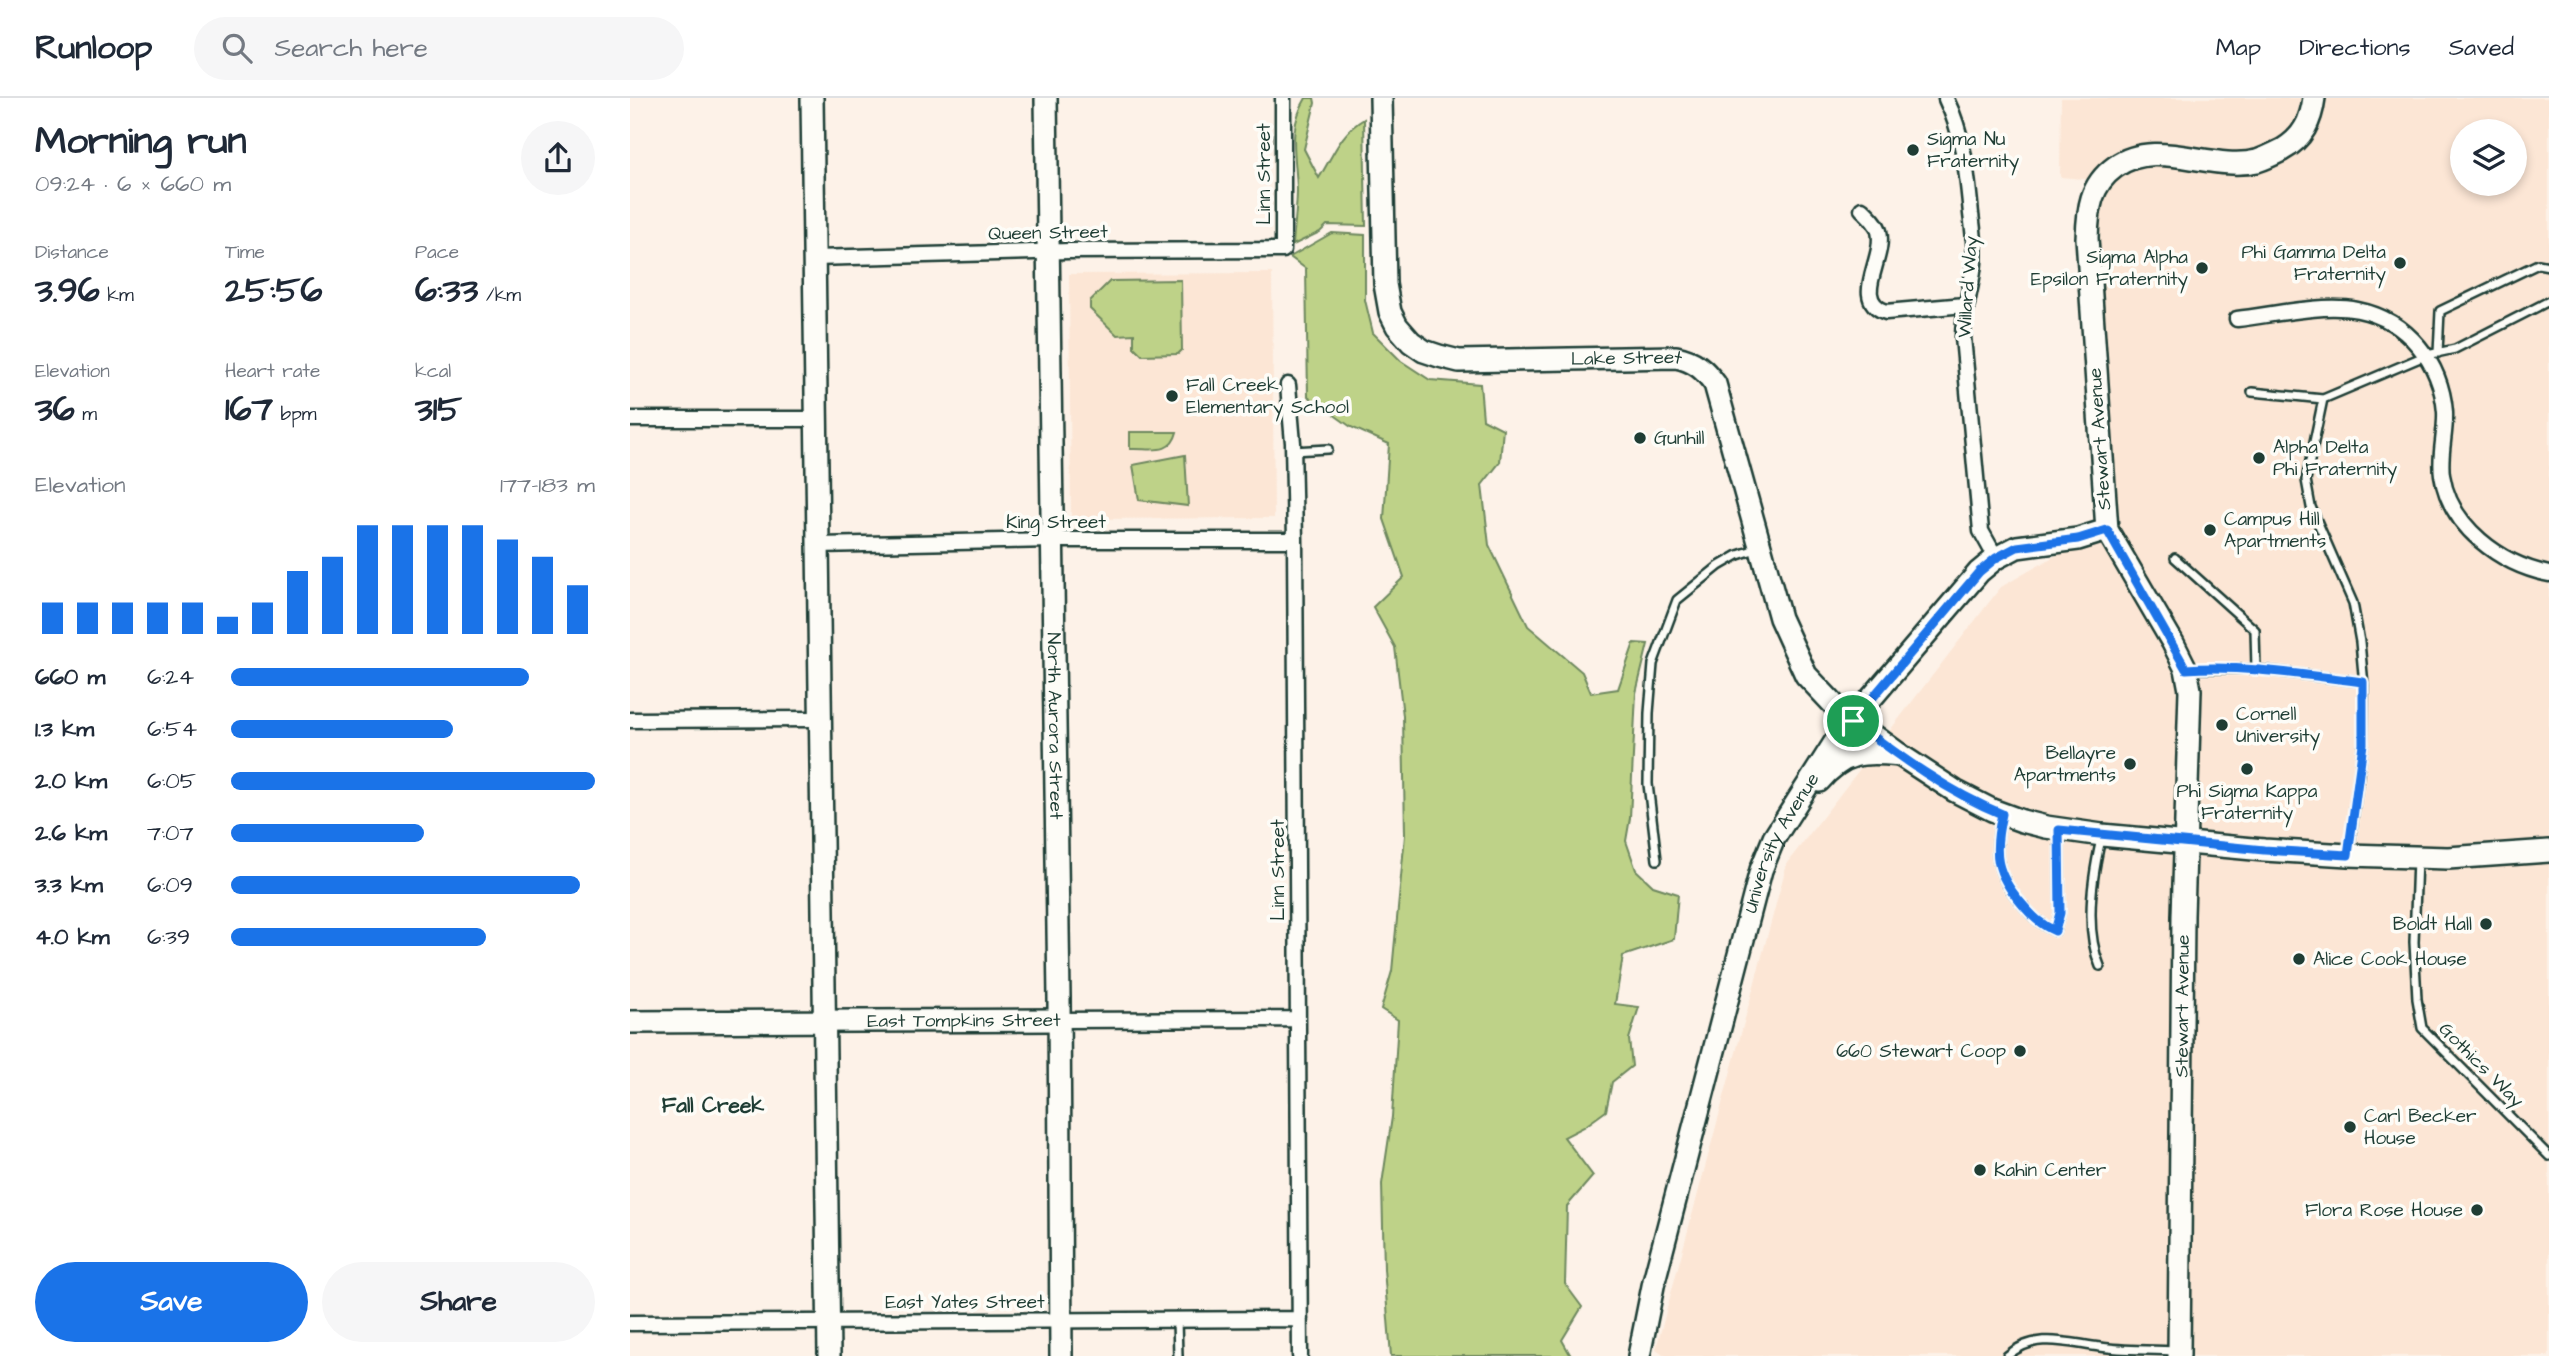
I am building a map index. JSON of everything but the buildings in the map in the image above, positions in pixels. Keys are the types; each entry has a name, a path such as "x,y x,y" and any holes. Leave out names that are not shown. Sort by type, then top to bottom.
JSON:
{"street":[{"path":"812,98 829,1356"},
{"name":"North Aurora Street","path":"1046,98 1061,1356"},
{"name":"Linn Street","path":"1283,98 1283,250"},
{"name":"Lake Street","path":"1381,98 1385,284 1390,312 1404,334 1424,351 1459,361 1676,357 1690,360 1704,369 1716,384 1759,548 1780,618 1793,649 1807,675 1822,694 1853,721"},
{"name":"Willard Way","path":"1946,99 1957,121 1966,158 1975,250 1965,305 1964,337 1981,531 1996,558"},
{"name":"Stewart Avenue","path":"2179,1353 2183,929 2190,699 2186,669 2107,530 2087,238 2088,211 2095,187 2106,173 2139,155 2160,154 2231,163 2267,157 2298,138 2310,122 2314,102"},
{"path":"1863,209 1878,228 1880,241 1870,287 1870,299 1876,308 1886,312 1965,305"},
{"name":"Queen Street","path":"814,258 1283,250"},
{"path":"2236,318 2325,309 2357,310 2383,317 2433,354 2445,411 2442,476 2452,506 2470,532 2484,544 2518,564 2549,574"},
{"name":"Linn Street","path":"1288,385 1295,540 1300,1356"},
{"path":"630,419 816,419"},
{"path":"2107,530 2078,539 2017,547 1996,558 1979,572 1853,721 1955,791 2002,814 2059,830 2348,855 2417,858 2549,852"},
{"name":"King Street","path":"818,545 1052,540 1295,540"},
{"path":"630,720 820,719"},
{"name":"University Avenue","path":"1639,1356 1654,1281 1761,870 1774,838 1833,746 1853,721"},
{"path":"1792,811 1826,773 1850,756 1872,753 1899,755"},
{"name":"East Tompkins Street","path":"630,1022 1298,1019"},
{"name":"East Yates Street","path":"630,1323 1300,1319"}],"lane":[{"path":"2433,354 2440,311 2538,264 2549,265"},
{"path":"2252,392 2323,399 2433,354 2455,349 2549,301"},
{"path":"2323,399 2306,480 2311,507 2353,603 2363,682 2363,744 2348,855"},
{"path":"1293,451 1328,449"},
{"path":"1657,860 1648,784 1653,664 1677,600 1719,566 1738,555 1759,548"},
{"path":"2175,558 2255,630 2256,669"},
{"path":"2186,669 2256,669 2363,682"},
{"path":"2002,814 1996,849 1998,867 2006,886 2034,919 2055,931 2060,913 2059,830"},
{"path":"2100,966 2093,951 2092,920 2094,876 2102,835"},
{"name":"Gothics Way","path":"2417,858 2414,942 2417,999 2422,1028 2549,1156"},
{"path":"1177,1321 1178,1356"},
{"path":"2007,1356 2032,1341 2054,1339 2101,1348 2179,1353"}],"shaded area":[{"name":"Cornell University","path":"2061,98 2549,98 2549,1356 1666,1356 1656,1349 1787,863 2001,587 2102,529 2095,180 2060,177"},
{"name":"Fall Creek Elementary School","path":"1272,273 1274,518 1071,519 1069,274"}],"green space":[{"path":"1306,98 1314,98 1315,103 1304,149 1319,178 1343,138 1364,119 1366,226 1327,225 1320,232 1293,245 1297,190 1295,132 1296,121"},
{"path":"1332,233 1365,235 1365,300 1373,333 1401,361 1430,380 1480,384 1483,419 1503,429 1500,462 1482,485 1489,545 1528,626 1582,672 1591,693 1618,689 1634,643 1648,644 1636,693 1630,818 1626,841 1636,870 1653,886 1678,894 1674,939 1623,956 1615,1004 1639,1007 1629,1039 1632,1066 1612,1082 1606,1111 1564,1137 1593,1176 1567,1206 1565,1284 1582,1307 1562,1340 1571,1356 1391,1356 1384,1269 1382,1184 1392,1117 1398,1020 1381,1009 1392,971 1405,835 1403,716 1395,647 1373,607 1404,577 1384,519 1389,444 1351,427 1308,396 1306,269 1290,257"},
{"path":"1181,280 1182,350 1178,354 1142,355 1134,347 1134,334 1117,335 1090,309 1090,301 1110,281"},
{"path":"1130,432 1177,432 1170,445 1153,450 1130,449"},
{"path":"1185,455 1188,506 1139,500 1133,465"}],"place":[{"name":"Sigma Nu Fraternity","path":"1913,150"},
{"name":"Phi Gamma Delta Fraternity","path":"2400,263"},
{"name":"Sigma Alpha Epsilon Fraternity","path":"2202,268"},
{"name":"Fall Creek Elementary School","path":"1172,396"},
{"name":"Gunhill","path":"1640,438"},
{"name":"Alpha Delta Phi Fraternity","path":"2259,458"},
{"name":"Campus Hill Apartments","path":"2210,530"},
{"name":"Cornell University","path":"2222,725"},
{"name":"Bellayre Apartments","path":"2130,764"},
{"name":"Phi Sigma Kappa Fraternity","path":"2247,769"},
{"name":"Boldt Hall","path":"2486,924"},
{"name":"Alice Cook House","path":"2299,959"},
{"name":"660 Stewart Coop","path":"2020,1051"},
{"name":"Carl Becker House","path":"2350,1127"},
{"name":"Kahin Center","path":"1980,1170"},
{"name":"Flora Rose House","path":"2477,1210"}],"district":[{"name":"Fall Creek","path":"713,1105"}],"route":[{"path":"2107,530 2186,669 2256,669 2363,682 2363,744 2348,855 2264,850 2059,830 2060,913 2055,931 2034,919 2006,886 1998,867 1996,849 2002,814 1955,791 1853,721 1979,572 1996,558 2017,547 2078,539 2107,530"}]}
